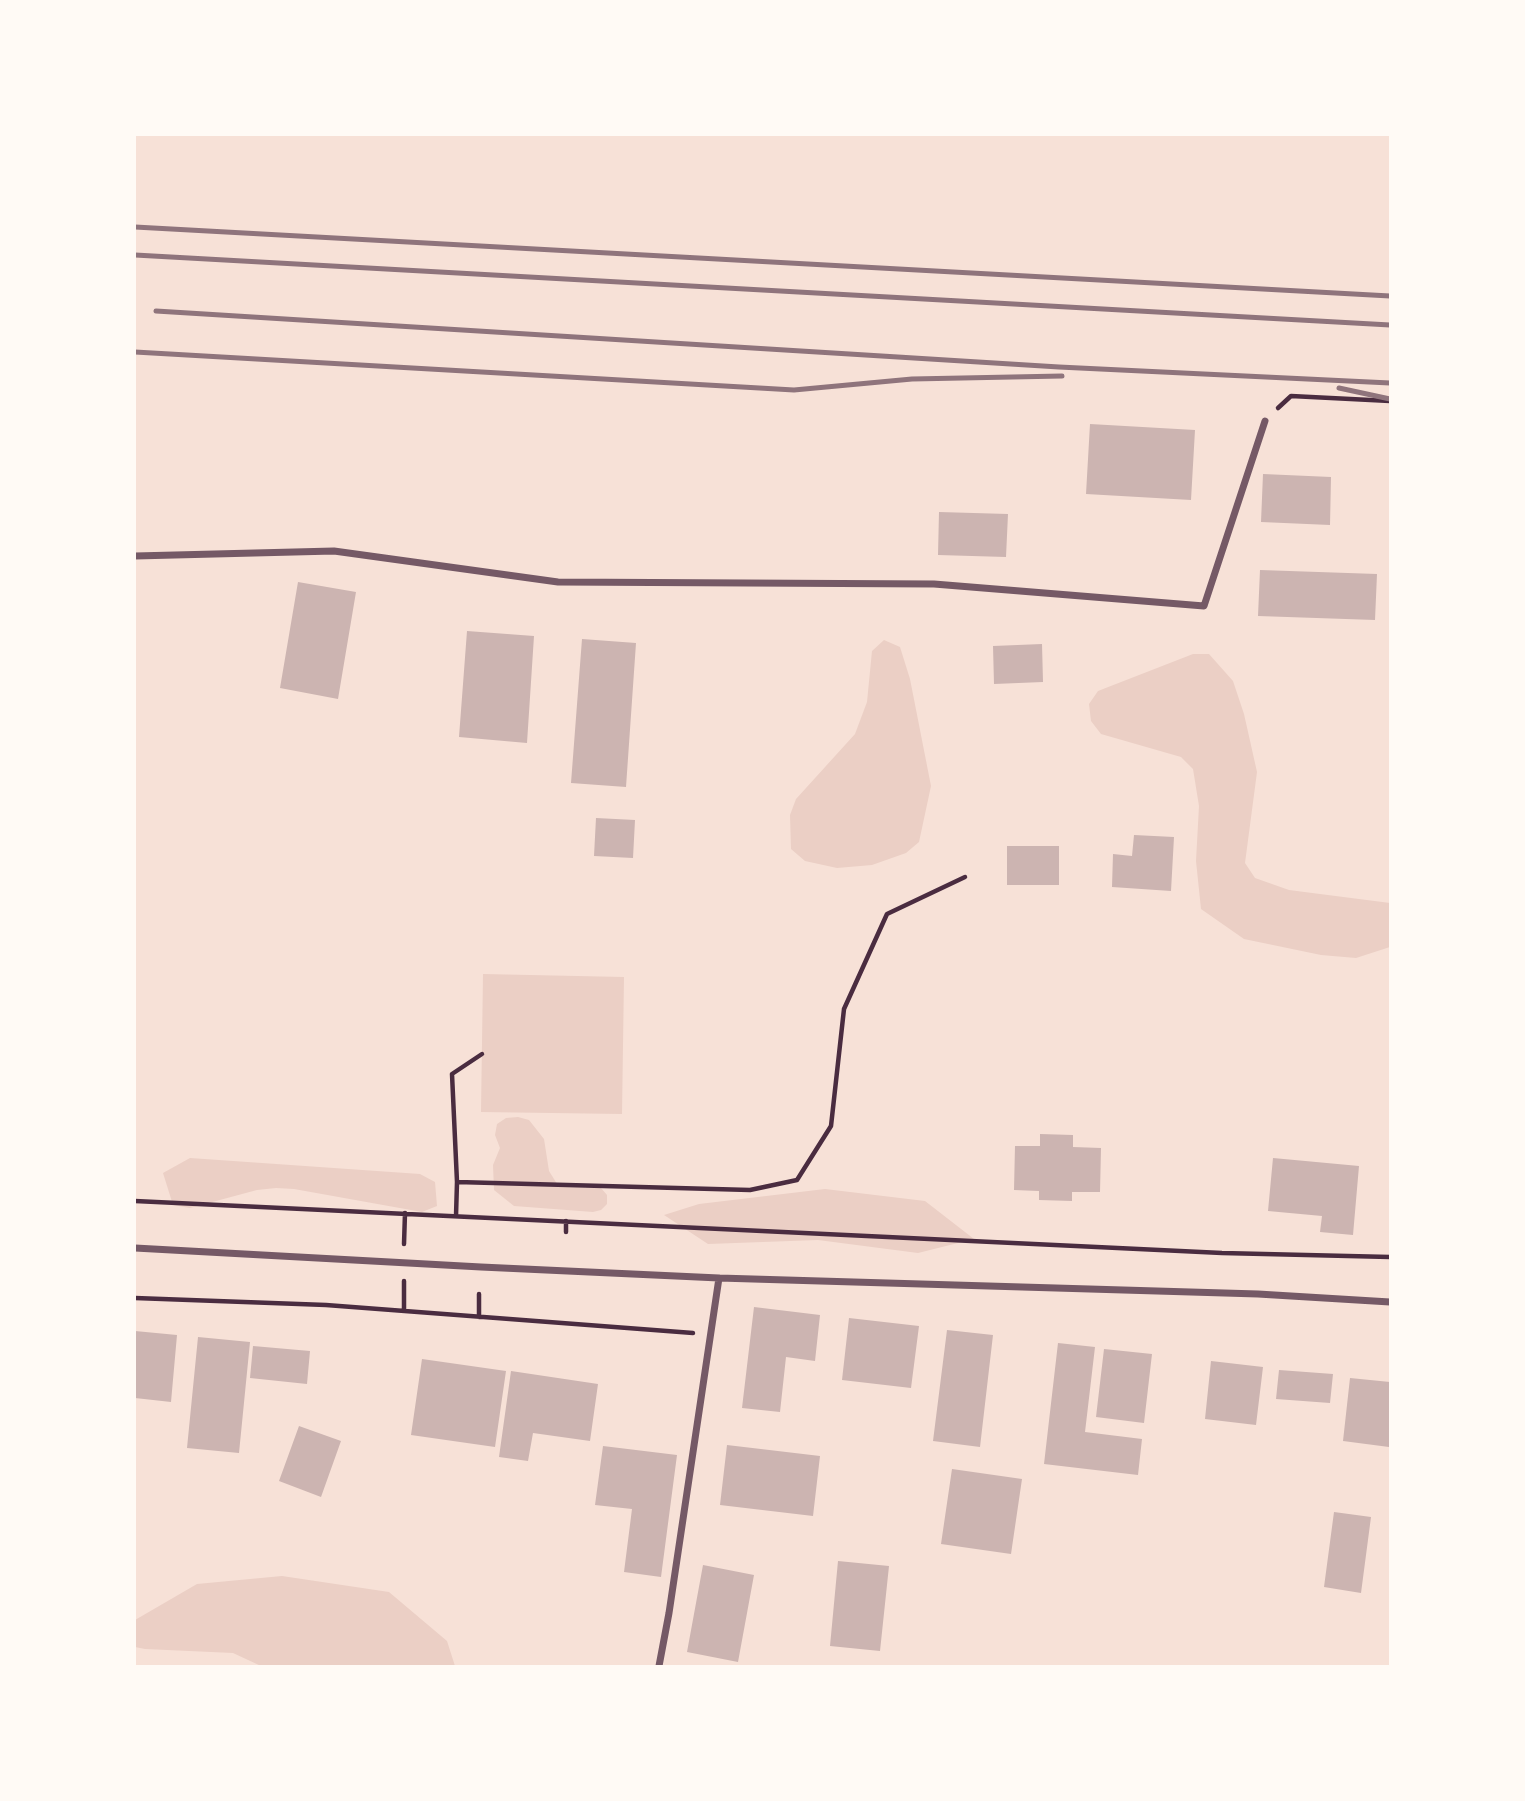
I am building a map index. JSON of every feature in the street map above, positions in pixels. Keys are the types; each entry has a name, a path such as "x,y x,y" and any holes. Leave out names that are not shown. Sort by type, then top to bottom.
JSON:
{"street":[{"path":"135,556 334,551 558,582 934,584 1204,606 1265,421"},
{"path":"135,1248 719,1278 1244,1293 1390,1302"},
{"path":"659,1666 719,1278"}],"path":[{"path":"1265,421 1291,396 1390,401"},
{"path":"457,1182 750,1190 797,1180 831,1126 844,1009 887,914 965,877"},
{"path":"456,1216 452,1074 482,1054"},
{"path":"135,1201 1222,1253 1390,1257"},
{"path":"566,1221 566,1232"},
{"path":"479,1294 480,1317"},
{"path":"135,1298 326,1306 711,1335"}],"shaded area":[{"path":"884,640 900,647 910,679 931,786 919,842 906,853 872,865 837,868 805,861 791,849 790,815 796,799 855,734 867,702 872,651"},
{"path":"1193,654 1209,654 1233,681 1244,714 1257,772 1245,863 1255,878 1289,890 1390,903 1390,947 1356,958 1321,955 1244,939 1201,909 1196,861 1199,806 1193,769 1181,757 1101,734 1091,721 1089,704 1098,691"},
{"path":"483,974 624,977 622,1114 481,1112"},
{"path":"506,1118 529,1120 544,1139 549,1171 559,1187 601,1188 607,1195 607,1204 601,1210 593,1212 514,1206 494,1190 493,1165 500,1148 495,1135 497,1124"},
{"path":"190,1158 420,1174 435,1182 437,1206 422,1212 276,1188 257,1190 190,1208 173,1205 163,1173"},
{"path":"825,1189 925,1201 974,1239 918,1253 818,1240 708,1244 664,1215 699,1204"},
{"path":"282,1576 389,1592 447,1641 455,1666 261,1666 233,1653 135,1647 135,1620 197,1584"}],"building":[{"path":"1090,424 1195,430 1191,500 1086,494"},
{"path":"1263,474 1331,477 1330,525 1261,522"},
{"path":"939,512 1008,514 1006,557 938,555"},
{"path":"1260,570 1377,574 1375,620 1258,616"},
{"path":"298,582 356,592 338,699 280,688"},
{"path":"467,631 534,636 527,743 459,737"},
{"path":"582,639 636,643 626,787 571,783"},
{"path":"1042,644 1043,682 994,684 993,646"},
{"path":"596,818 635,820 633,858 594,856"},
{"path":"1134,835 1174,837 1171,891 1112,887 1113,854 1132,856"},
{"path":"1007,846 1059,846 1059,885 1007,885"},
{"path":"1040,1134 1073,1135 1073,1147 1101,1148 1100,1192 1072,1192 1072,1201 1039,1200 1039,1191 1014,1190 1015,1146 1040,1146"},
{"path":"1273,1158 1359,1166 1353,1235 1320,1232 1322,1216 1268,1211"},
{"path":"754,1307 820,1315 815,1361 786,1357 780,1412 742,1408"},
{"path":"849,1318 919,1326 911,1388 842,1380"},
{"path":"947,1330 993,1335 980,1447 933,1441"},
{"path":"135,1331 177,1335 171,1402 135,1398"},
{"path":"198,1337 250,1342 239,1453 187,1448"},
{"path":"1058,1343 1095,1347 1085,1432 1142,1439 1138,1475 1044,1464"},
{"path":"253,1346 310,1351 307,1384 250,1378"},
{"path":"1104,1349 1152,1354 1144,1423 1096,1417"},
{"path":"422,1359 506,1371 495,1447 411,1435"},
{"path":"1211,1361 1263,1367 1256,1425 1205,1419"},
{"path":"1279,1370 1333,1374 1330,1403 1276,1399"},
{"path":"511,1371 598,1384 590,1441 533,1433 528,1461 499,1457"},
{"path":"1350,1378 1390,1382 1389,1447 1343,1441"},
{"path":"299,1426 341,1441 321,1497 279,1481"},
{"path":"727,1445 820,1456 813,1516 720,1505"},
{"path":"603,1446 677,1455 661,1577 624,1572 632,1509 595,1505"},
{"path":"952,1469 1022,1479 1011,1554 941,1544"},
{"path":"1334,1512 1371,1517 1361,1593 1324,1587"},
{"path":"838,1561 889,1566 880,1651 830,1646"},
{"path":"703,1565 754,1575 738,1662 687,1652"}],"railway":[{"path":"135,227 1390,296"},
{"path":"135,255 1390,325"},
{"path":"156,311 1059,367 1390,383"},
{"path":"135,352 794,390 912,379 1062,376"},
{"path":"1339,388 1390,399"}]}
